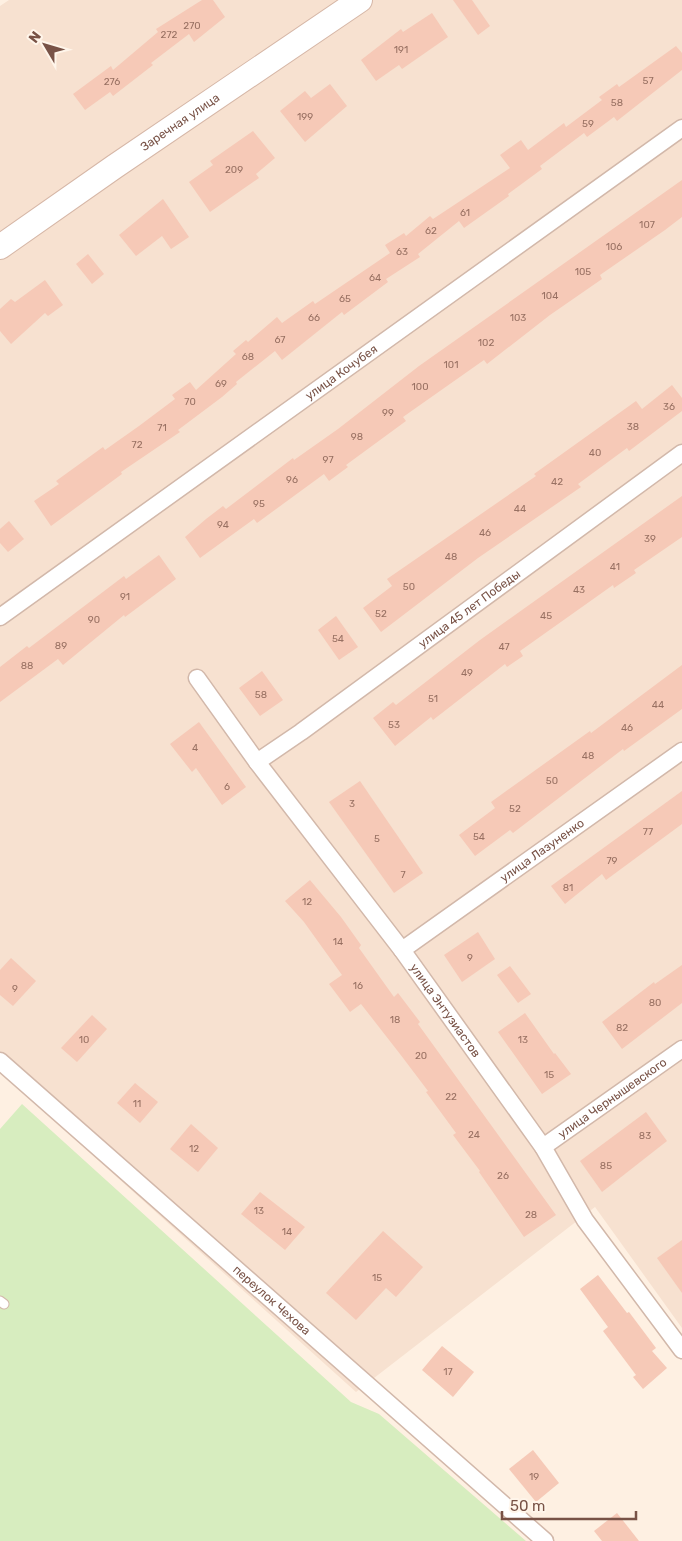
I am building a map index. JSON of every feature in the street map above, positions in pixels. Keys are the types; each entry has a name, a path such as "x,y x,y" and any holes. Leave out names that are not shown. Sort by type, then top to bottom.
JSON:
{"main road":[{"name":"Заречная улица","path":"0,247 360,0"}],"street":[{"name":"улица Кочубея","path":"0,617 682,128"},
{"name":"улица 45 лет Победы","path":"257,762 301,732 682,453"},
{"name":"улица Энтузиастов","path":"197,678 257,762 402,950 543,1147 585,1220 681,1348"},
{"name":"улица Лазуненко","path":"402,950 682,751"},
{"name":"улица Чернышевского","path":"543,1147 682,1049"},
{"name":"переулок Чехова","path":"0,1061 544,1541"}],"shaded area":[{"path":"9,0 682,0 682,1328 595,1207 356,1392 0,1072 0,6"}],"green space":[{"path":"22,1104 351,1402 379,1414 526,1541 0,1541 0,1129"}],"building":[{"path":"202,0 213,0 225,17 194,42 189,34 151,63 153,65 113,96 110,92 85,110 73,94 111,66 113,70 158,32 156,29"},
{"path":"453,0 472,0 490,26 478,35"},
{"path":"432,13 448,37 402,69 399,65 376,81 361,60 401,29 403,32"},
{"path":"676,46 682,53 682,70 617,121 614,117 587,137 584,133 540,166 542,169 508,194 509,196 464,228 459,221 418,254 420,257 386,279 388,282 344,315 342,312 282,360 275,351 236,382 237,384 222,397 178,430 180,432 121,472 122,474 51,526 34,501 59,484 56,481 103,447 105,450 139,426 175,399 172,395 190,382 196,390 236,354 233,351 246,340 248,342 277,317 282,323 313,301 315,304 390,253 385,245 404,233 406,236 430,216 433,219 510,168 500,155 521,140 528,150 564,123 566,127 602,100 599,97 617,84 619,87"},
{"path":"330,84 347,106 305,142 280,111 305,91 311,98"},
{"path":"253,131 275,158 256,174 259,178 210,212 189,182 213,165 210,161"},
{"path":"682,180 682,217 600,275 602,279 550,315 487,364 484,360 403,417 406,421 346,465 348,467 329,481 324,474 257,523 254,519 200,558 185,537 206,519 223,506 226,509 293,458 294,460 338,429 419,366"},
{"path":"163,199 189,237 171,249 162,236 136,256 119,235"},
{"path":"88,254 104,274 92,284 76,264"},
{"path":"45,280 63,305 48,316 45,313 11,344 0,331 0,309 11,299 15,302"},
{"path":"672,385 682,398 682,411 629,451 627,448 578,484 581,487 478,558 381,632 363,608 392,586 387,579 536,476 534,474 636,401 642,409"},
{"path":"682,496 682,537 634,570 636,573 614,588 613,585 520,651 523,656 507,667 505,664 433,720 431,717 395,746 373,718 393,702 396,705 480,640"},
{"path":"9,521 24,539 8,552 0,543 0,529"},
{"path":"159,555 176,579 125,617 124,615 63,665 58,659 0,702 0,667 27,646 29,648 124,576 126,579"},
{"path":"336,616 358,647 339,660 318,630"},
{"path":"682,665 682,709 624,751 623,749 513,833 510,830 475,856 459,835 495,808 491,802 590,731 591,733"},
{"path":"262,671 283,700 260,716 239,688"},
{"path":"199,722 246,787 222,805 196,768 192,772 170,744"},
{"path":"360,781 423,873 394,893 329,802"},
{"path":"682,791 682,824 606,880 602,874 565,904 551,886"},
{"path":"310,880 341,917 361,945 359,948 394,997 398,993 420,1022 418,1024 556,1215 524,1237 480,1171 453,1135 456,1133 426,1092 428,1091 400,1054 361,1004 350,1012 329,984 342,975 304,922 285,901"},
{"path":"478,932 495,959 462,982 444,955"},
{"path":"11,958 36,981 13,1006 0,995 0,970"},
{"path":"682,965 682,1003 622,1049 602,1022 654,982 655,984"},
{"path":"510,966 531,994 518,1003 497,975"},
{"path":"525,1013 554,1054 571,1074 542,1094 498,1032"},
{"path":"92,1015 107,1029 77,1062 61,1048"},
{"path":"135,1083 158,1102 140,1123 117,1103"},
{"path":"646,1112 667,1141 602,1192 580,1161"},
{"path":"191,1124 218,1148 198,1172 170,1149"},
{"path":"260,1192 305,1227 285,1250 241,1214"},
{"path":"383,1231 423,1267 396,1297 386,1288 356,1320 326,1293"},
{"path":"682,1240 682,1293 657,1258"},
{"path":"598,1275 656,1348 652,1351 667,1368 643,1389 633,1377 636,1375 603,1331 608,1327 580,1289"},
{"path":"442,1346 474,1372 453,1397 422,1370"},
{"path":"533,1450 559,1483 536,1502 509,1469"},
{"path":"617,1513 639,1541 602,1541 594,1531"}]}
